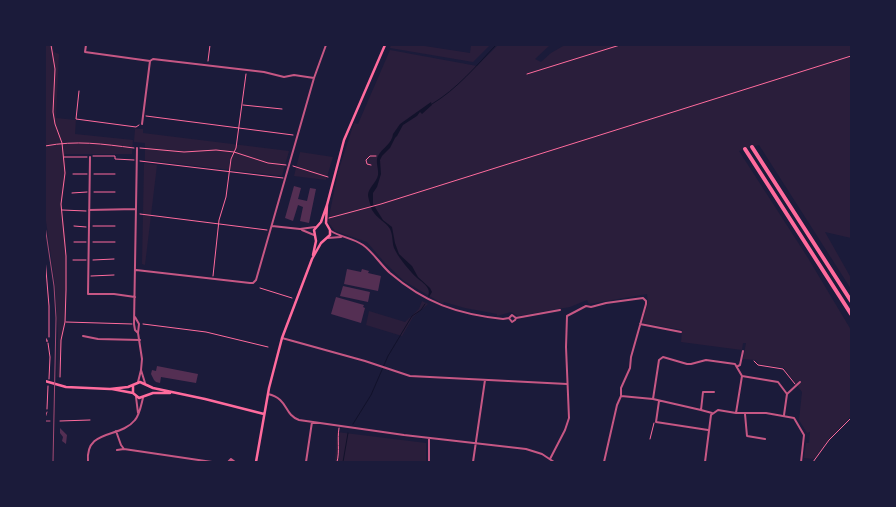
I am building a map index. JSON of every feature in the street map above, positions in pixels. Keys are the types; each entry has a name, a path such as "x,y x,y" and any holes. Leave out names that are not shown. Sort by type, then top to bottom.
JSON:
{"highway":[{"path":"752,147 851,301"},
{"path":"745,150 851,314"}],"main road":[{"path":"312,259 315,227 320,224 327,206 344,140 385,45"},
{"path":"256,462 267,394 282,338 312,259 323,240 328,238 330,230 326,218 327,206"},
{"path":"320,224 327,225"},
{"path":"315,236 323,240"},
{"path":"45,382 66,387 110,389 133,393"},
{"path":"110,389 133,386 138,382 153,388 264,414"},
{"path":"146,384 149,390 148,394"},
{"path":"133,386 133,393 136,397 143,398 148,394 173,392"}],"street":[{"path":"86,45 85,52 150,61 154,59 246,70 284,77 294,75 314,78"},
{"path":"136,270 254,283 290,166 314,78 326,45"},
{"path":"142,124 150,61"},
{"path":"137,148 134,324 140,340 141,370 138,382"},
{"path":"90,157 88,294 114,294 135,297"},
{"path":"88,210 136,209"},
{"path":"272,226 300,229 315,227"},
{"path":"300,229 315,236"},
{"path":"330,230 364,246 382,266 400,281 430,301 461,313 508,318 512,322 516,318 560,310"},
{"path":"328,238 345,237"},
{"path":"550,459 568,425 566,318 568,314 586,306 591,307 639,298 645,300 646,304 630,359 630,368 621,388 621,396 617,405 604,462"},
{"path":"508,318 512,314 516,318"},
{"path":"135,317 139,324 138,333"},
{"path":"640,324 681,332"},
{"path":"83,336 98,339 140,340"},
{"path":"282,338 410,376 568,384"},
{"path":"738,366 740,365 743,351"},
{"path":"653,400 659,360 663,357 687,364 706,360 738,366"},
{"path":"736,414 742,376 738,366"},
{"path":"141,370 146,384"},
{"path":"742,376 778,382 787,394 784,416"},
{"path":"473,462 485,380"},
{"path":"787,394 797,387 800,382"},
{"path":"701,410 703,392 714,392"},
{"path":"267,394 281,399 295,418 340,427 526,449 554,462"},
{"path":"621,396 659,401 712,413 718,410 736,414 766,413 794,418 804,432 801,462"},
{"path":"136,397 138,413"},
{"path":"88,462 89,451 95,440 131,424 136,419 143,398"},
{"path":"659,401 656,422 708,430"},
{"path":"45,418 47,412"},
{"path":"705,462 708,430 712,413"},
{"path":"746,414 747,436 766,438"},
{"path":"306,462 312,422"},
{"path":"116,431 124,449"},
{"path":"429,438 429,462"},
{"path":"121,445 116,450 124,449 212,462"},
{"path":"228,462 231,459 235,462"}],"path":[{"path":"51,45 55,69 53,112 62,143 65,173 61,198 66,256 65,322 61,340 60,377"},
{"path":"208,61 210,45"},
{"path":"527,74 620,45"},
{"path":"326,218 374,206 851,56"},
{"path":"212,279 219,224 226,197 231,159 236,148 246,70"},
{"path":"79,91 76,119 136,127 142,124"},
{"path":"242,105 282,110"},
{"path":"143,116 298,136"},
{"path":"45,146 62,143 92,142 184,152 216,150 234,152 268,163 290,166 328,177"},
{"path":"64,157 115,156 115,159 137,160 286,179"},
{"path":"371,165 367,164 367,159 370,156 376,156"},
{"path":"73,174 115,174"},
{"path":"72,193 115,192"},
{"path":"62,210 88,210"},
{"path":"136,214 270,231"},
{"path":"74,226 115,226"},
{"path":"74,242 115,242"},
{"path":"45,258 50,321 47,341 50,357 49,374"},
{"path":"73,260 114,259"},
{"path":"88,276 114,276"},
{"path":"260,288 297,299"},
{"path":"65,322 134,324"},
{"path":"139,324 189,329 268,347"},
{"path":"754,361 758,365 783,369 797,387"},
{"path":"47,412 48,390"},
{"path":"813,462 829,440 851,418"},
{"path":"60,421 90,420"},
{"path":"650,439 653,423 656,422"},
{"path":"337,462 340,427"}],"shaded area":[{"path":"45,45 53,45 54,52 59,54 56,118 76,120 75,134 133,140 132,154 65,154 66,174 62,205 66,241 67,291 66,320 59,377 57,377 58,335 55,285 45,214"},
{"path":"391,45 418,45 470,53 471,45 490,45 473,62 390,48"},
{"path":"498,45 550,45 535,59 541,62 551,53 565,45 851,45 851,238 825,232 851,278 851,289 759,145 739,151 808,258 851,330 851,416 829,439 814,459 804,458 810,432 807,433 799,420 802,392 784,368 759,364 755,360 743,359 746,343 743,343 742,350 681,342 682,330 642,323 648,303 647,294 589,304 587,300 570,307 518,316 511,312 497,316 497,314 444,302 443,304 404,281 367,242 335,231 328,222 338,172 354,123 358,124 390,50 477,66"},
{"path":"431,102 432,105 422,114 420,112 403,125 390,148 382,156 380,160 381,174 373,193 373,204 383,220 392,227 399,254 412,266 418,277 430,288 432,292 429,297 426,286 414,276 398,255 394,248 390,229 372,210 368,195 377,178 377,158 380,153 391,141 393,134 400,124"},
{"path":"135,129 143,129 143,133 289,151 282,176 145,160 145,143 134,142"},
{"path":"300,152 333,157 326,180 294,176"},
{"path":"144,163 157,165 145,265 142,264"},
{"path":"422,301 428,304 413,317 402,336 366,325 369,311 405,322 419,309"},
{"path":"337,432 426,443 426,462 335,462"}],"building":[{"path":"294,186 301,188 298,199 307,201 310,188 316,189 309,223 300,221 303,207 298,205 293,221 285,218"},
{"path":"347,269 361,272 362,269 369,271 368,273 381,276 378,291 344,284"},
{"path":"343,286 370,292 368,302 340,296"},
{"path":"336,297 364,305 361,323 331,314"},
{"path":"157,366 198,374 196,383 161,377 160,383 156,382 151,374 152,370 156,371"},
{"path":"60,428 67,435 66,444 62,441 63,437 60,433"}],"waterway":[{"path":"432,104 458,84 496,45"},
{"path":"353,424 371,395 388,356 412,316 421,310 425,304"},
{"path":"343,462 348,433"}],"railway":[{"path":"45,226 54,286 56,318 53,462"}]}
